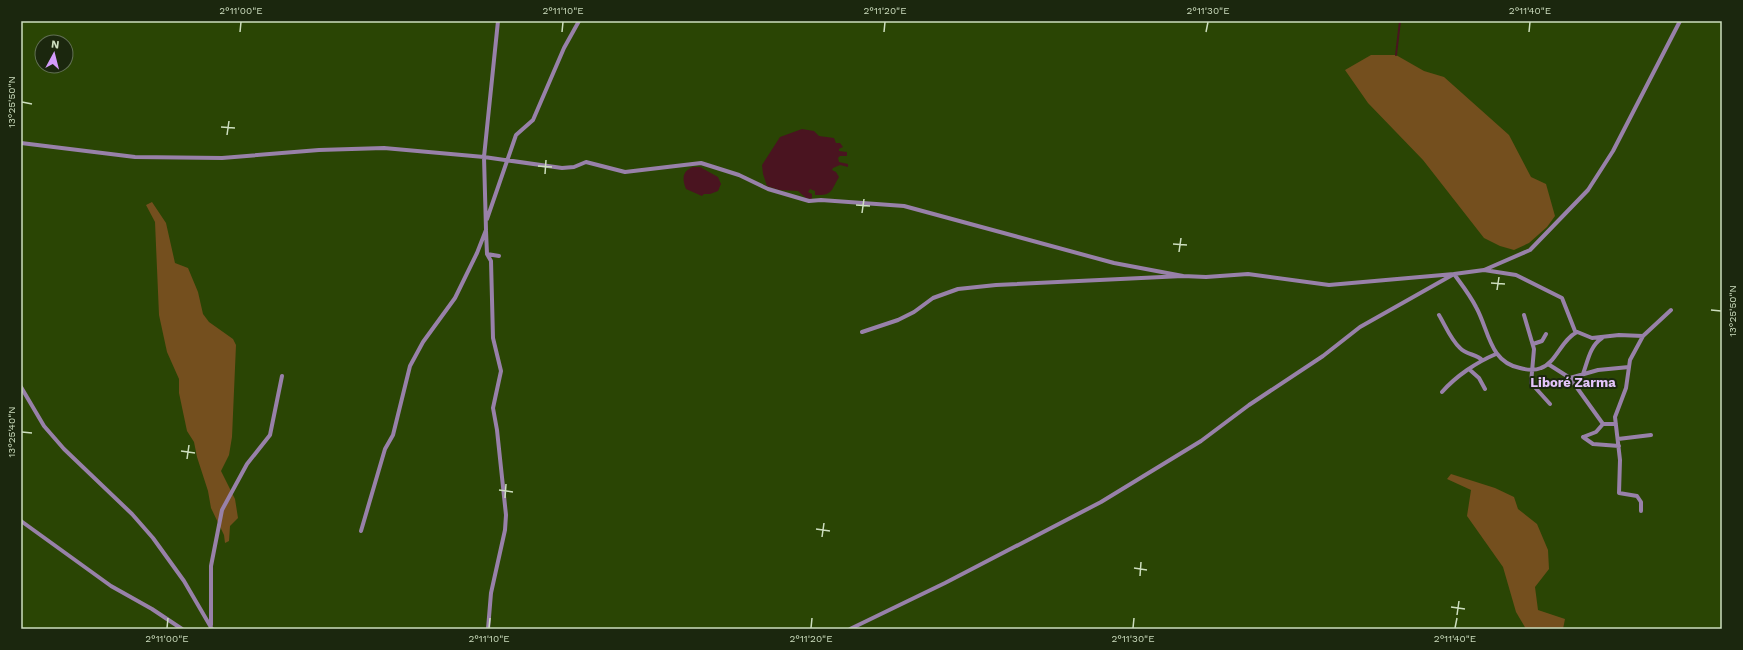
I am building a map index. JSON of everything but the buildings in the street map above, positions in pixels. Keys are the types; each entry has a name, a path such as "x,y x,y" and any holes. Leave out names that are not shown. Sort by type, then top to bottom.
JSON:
{"street":[{"path":"488,629 491,593 506,530 498,430 493,408 501,371 493,338 491,261 487,254 486,219 484,212 484,158 498,21"},
{"path":"486,219 516,135 533,120 564,48 579,21"},
{"path":"862,332 898,320 914,312 934,298 958,289 996,285 1248,274 1329,285 1484,270 1530,250 1588,190 1613,152 1680,21"},
{"path":"21,143 135,157 222,158 320,150 384,148 508,160 562,168 574,167 586,162 625,172 700,163 739,175 768,189 809,201 821,200 904,206 1114,263 1183,276"},
{"path":"361,530 385,449 393,435 410,366 423,342 455,298 486,230"},
{"path":"487,254 499,256"},
{"path":"1484,270 1516,275 1562,298 1572,326 1577,332 1592,338 1619,335 1643,336"},
{"path":"1454,274 1476,307 1490,344 1496,354 1510,366 1532,370 1541,368 1548,364 1569,337 1577,332"},
{"path":"850,629 945,583 1101,502 1201,441 1249,405 1323,356 1360,327 1454,274"},
{"path":"1641,511 1641,502 1637,496 1619,493 1620,460 1616,413 1626,388 1629,367 1643,336 1671,310"},
{"path":"1439,315 1460,349 1471,355 1479,356 1482,360"},
{"path":"1524,315 1534,349 1531,383 1550,404"},
{"path":"1533,344 1542,341 1546,334"},
{"path":"1583,374 1592,348 1596,342 1602,338"},
{"path":"1442,392 1452,380 1470,370 1482,360 1496,354"},
{"path":"1548,364 1570,378 1603,424"},
{"path":"1570,378 1598,370 1629,367"},
{"path":"1470,370 1479,378 1485,389"},
{"path":"211,627 211,566 222,510 247,464 270,435 282,376"},
{"path":"21,387 44,426 64,449 132,514 153,538 184,581 211,627"},
{"path":"1616,424 1603,424 1596,432 1583,437 1593,444 1619,446"},
{"path":"1618,439 1651,435"},
{"path":"21,521 111,586 152,609 182,629"}],"shaded area":[{"path":"1371,55 1396,55 1424,71 1444,77 1509,135 1531,177 1546,184 1555,216 1547,227 1529,243 1514,250 1500,246 1484,238 1423,160 1368,103 1345,70"},
{"path":"802,129 814,131 819,136 834,138 836,143 840,143 843,147 839,149 839,151 847,152 847,156 840,156 838,158 839,162 848,164 848,167 840,165 832,170 836,172 839,177 833,189 825,194 815,195 815,191 810,189 808,192 812,194 812,199 806,198 798,191 779,190 767,186 763,174 762,165 780,137"},
{"path":"693,167 700,167 718,177 721,184 718,191 710,194 704,194 702,196 686,189 684,176 689,169"},
{"path":"152,202 166,223 175,263 188,268 198,292 203,314 209,322 233,339 236,345 232,437 229,455 221,471 235,499 238,518 230,526 229,541 225,543 224,535 211,508 208,491 197,457 194,442 187,431 179,393 179,379 167,352 159,315 155,222 146,205"},
{"path":"1451,474 1495,488 1514,497 1518,509 1537,524 1548,550 1549,569 1535,587 1538,610 1565,619 1563,629 1526,629 1516,612 1503,567 1467,516 1471,490 1447,479"}],"waterway":[{"path":"1396,55 1400,21"}],"district":[{"name":"Liboré Zarma","path":"1573,382"}]}
